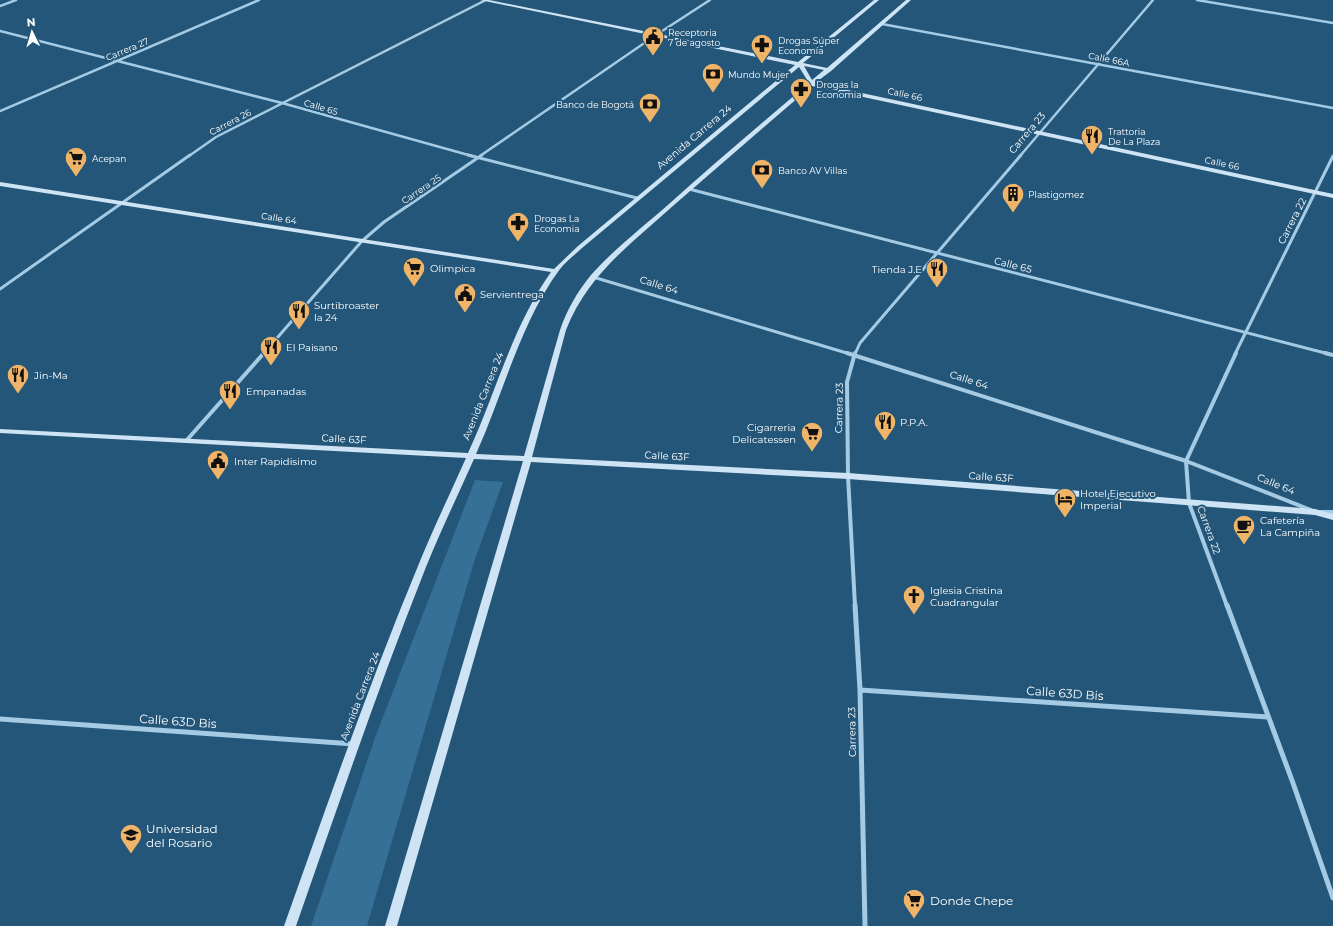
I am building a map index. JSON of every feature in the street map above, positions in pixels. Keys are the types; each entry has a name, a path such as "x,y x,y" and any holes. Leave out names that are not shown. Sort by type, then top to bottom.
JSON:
{"main road":[{"path":"485,0 829,70"},
{"name":"Avenida Carrera 24","path":"290,926 354,744 414,584 492,408 528,316 556,271 580,247 638,198 877,0"},
{"path":"391,926 527,460 563,330 570,312 593,277 622,248 909,0"},
{"path":"800,64 812,84"},
{"name":"Calle 66","path":"812,84 1333,196"},
{"name":"Calle 64","path":"0,184 556,271"},
{"name":"Calle 63F","path":"0,431 848,476 1315,512"},
{"name":"Calle 64","path":"1315,512 1333,517"}],"street":[{"path":"0,6 16,0"},
{"name":"Carrera 27","path":"0,111 259,0"},
{"name":"Carrera 26","path":"0,289 216,137 485,0"},
{"name":"Carrera 25","path":"186,441 362,240 384,222 656,35 710,0"},
{"name":"Carrera 23","path":"865,926 860,690 848,476 847,382 854,355 860,343 1153,0"},
{"path":"1198,0 1333,23"},
{"name":"Calle 66A","path":"882,24 1333,108"},
{"name":"Calle 65","path":"0,31 282,103 479,158 638,198"},
{"name":"Carrera 22","path":"1333,156 1245,333 1186,461 1189,503 1293,783 1333,898"},
{"name":"Calle 65","path":"689,189 1333,355"},
{"name":"Calle 64","path":"593,277 854,355 1186,461 1315,512"},
{"name":"Calle 63F","path":"1315,512 1333,512"},
{"name":"Calle 63D Bis","path":"860,690 1268,717"},
{"name":"Calle 63D Bis","path":"0,719 354,744"}],"shaded area":[{"path":"475,480 503,482 474,562 367,926 311,926 376,735"}],"place":[{"name":"Receptoria 7 de agosto","path":"653,56"},
{"name":"Drogas Súper Economía","path":"762,64"},
{"name":"Mundo Mujer","path":"713,94"},
{"name":"Drogas la Economia","path":"801,108"},
{"name":"Banco de Bogotá","path":"650,124"},
{"name":"Trattoria De La Plaza","path":"1092,156"},
{"name":"Acepan","path":"76,178"},
{"name":"Banco AV Villas","path":"762,190"},
{"name":"Plastigomez","path":"1013,214"},
{"name":"Drogas La Economia","path":"518,242"},
{"name":"Olimpica","path":"414,288"},
{"name":"Tienda J.E","path":"937,288"},
{"name":"Servientrega","path":"465,314"},
{"name":"Surtibroaster la 24","path":"299,330"},
{"name":"El Paisano","path":"271,366"},
{"name":"Jin-Ma","path":"18,394"},
{"name":"Empanadas","path":"230,410"},
{"name":"P.P.A.","path":"885,442"},
{"name":"Cigarreria Delicatessen","path":"812,452"},
{"name":"Inter Rapidisimo","path":"218,480"},
{"name":"Hotel Ejecutivo Imperial","path":"1065,518"},
{"name":"Cafetería La Campiña","path":"1244,546"},
{"name":"Iglesia Cristina Cuadrangular","path":"914,616"},
{"name":"Universidad del Rosario","path":"131,854"},
{"name":"Donde Chepe","path":"914,920"}]}
